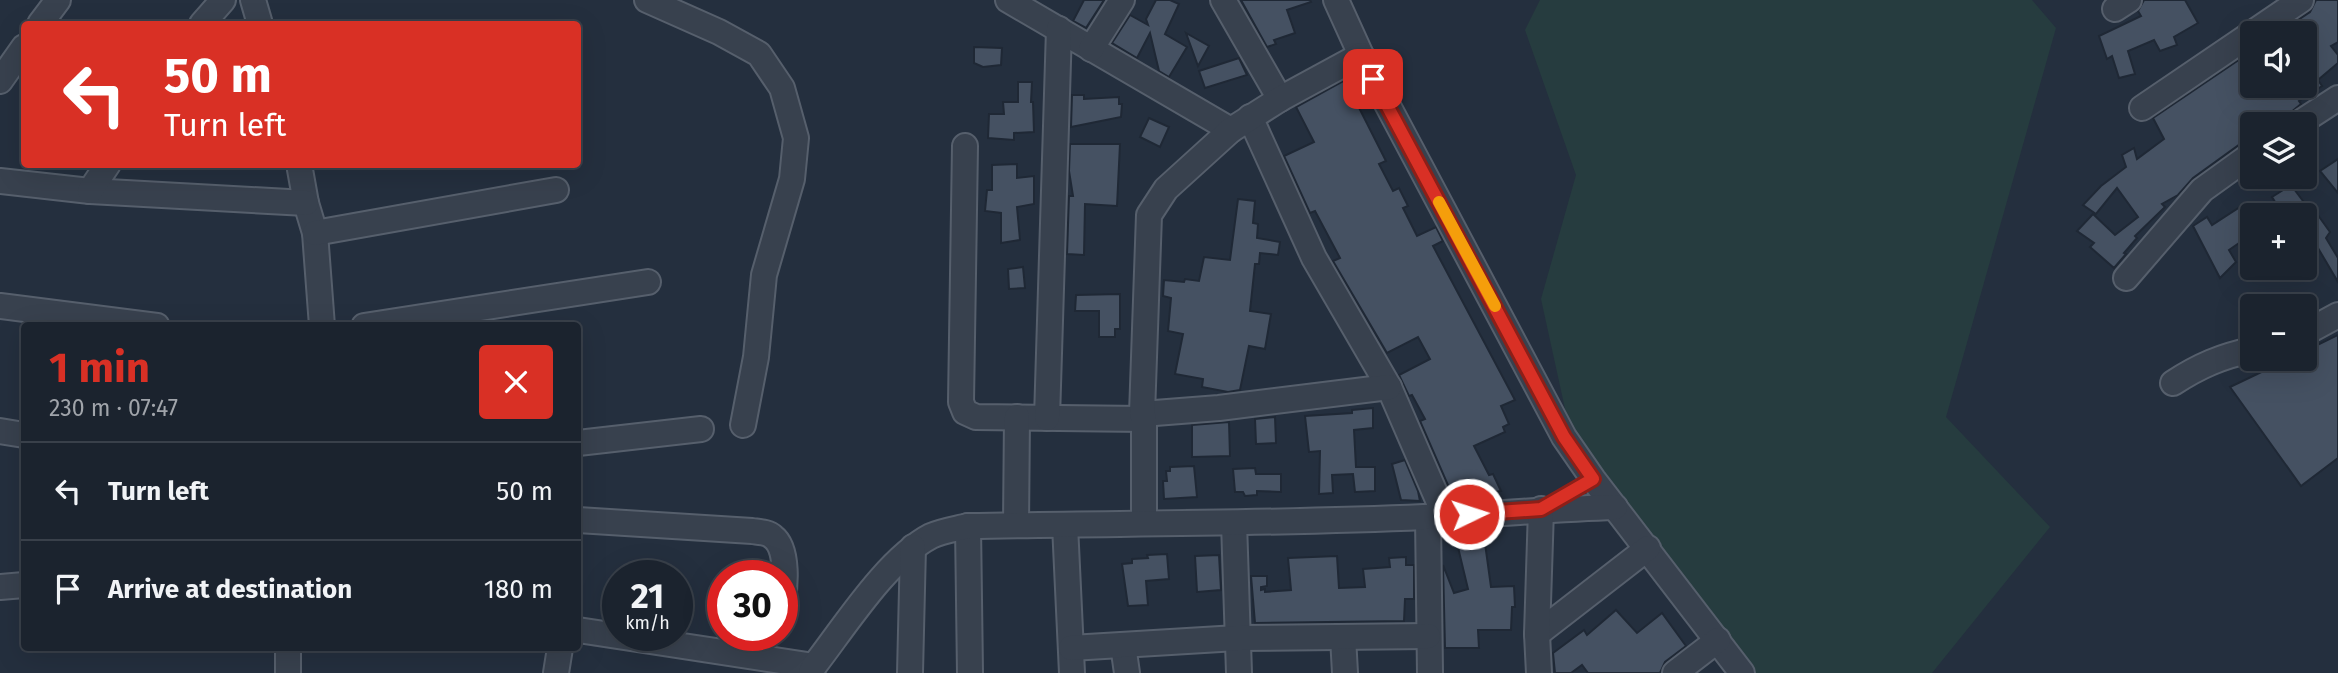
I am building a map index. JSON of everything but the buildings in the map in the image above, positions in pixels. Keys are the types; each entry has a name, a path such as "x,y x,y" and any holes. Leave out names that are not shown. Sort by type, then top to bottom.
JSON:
{"street":[{"path":"42,21 58,0"},
{"path":"205,21 223,0"},
{"path":"253,0 259,21"},
{"path":"647,0 719,32 759,54 782,88 796,138 792,179 764,275 756,357 743,425"},
{"path":"1008,0 1091,49 1240,123 1389,387 1436,516 1428,636 1430,673"},
{"path":"1091,49 1122,0"},
{"path":"1223,0 1280,99"},
{"path":"1336,0 1361,55 1564,437 1593,479 1742,673"},
{"path":"2142,108 2301,0"},
{"path":"1047,418 1059,29"},
{"path":"1,79 21,51"},
{"path":"1144,523 1143,416 1149,215 1166,189 1240,123 1361,55"},
{"path":"2316,112 2338,98"},
{"path":"965,146 961,402 965,412 976,417 1143,416 1389,387"},
{"path":"2126,278 2202,190 2240,163"},
{"path":"90,191 104,168"},
{"path":"300,168 315,233 322,322"},
{"path":"0,181 90,191 306,203"},
{"path":"315,233 556,190"},
{"path":"390,322 648,282"},
{"path":"0,306 126,322"},
{"path":"2317,326 2338,315"},
{"path":"2173,383 2199,366 2240,352"},
{"path":"1016,525 1017,417"},
{"path":"581,443 701,429"},
{"path":"0,431 21,434"},
{"path":"1541,509 1593,479"},
{"path":"780,651 813,669 889,570 913,547 933,535 968,526 1234,523 1615,507"},
{"path":"1539,673 1537,634 1541,509"},
{"path":"581,520 752,531 772,535 777,540 782,560"},
{"path":"1234,523 1239,673"},
{"path":"1065,525 1072,673"},
{"path":"968,526 971,673"},
{"path":"910,673 913,547"},
{"path":"1537,634 1648,548"},
{"path":"0,587 21,585"},
{"path":"581,630 707,641"},
{"path":"1071,648 1237,638 1428,636"},
{"path":"1343,637 1345,673"},
{"path":"1675,673 1718,640"},
{"path":"1123,645 1127,673"},
{"path":"288,651 288,673"},
{"path":"556,673 560,651"}],"green space":[{"path":"1540,0 2032,0 2056,28 1946,417 2050,527 1932,673 1729,673 1576,459 1541,299 1576,175 1525,30"}],"slow traffic":[{"path":"1439,202 1495,306"}],"route":[{"path":"1373,79 1564,437 1593,479 1541,509 1469,514"}]}
